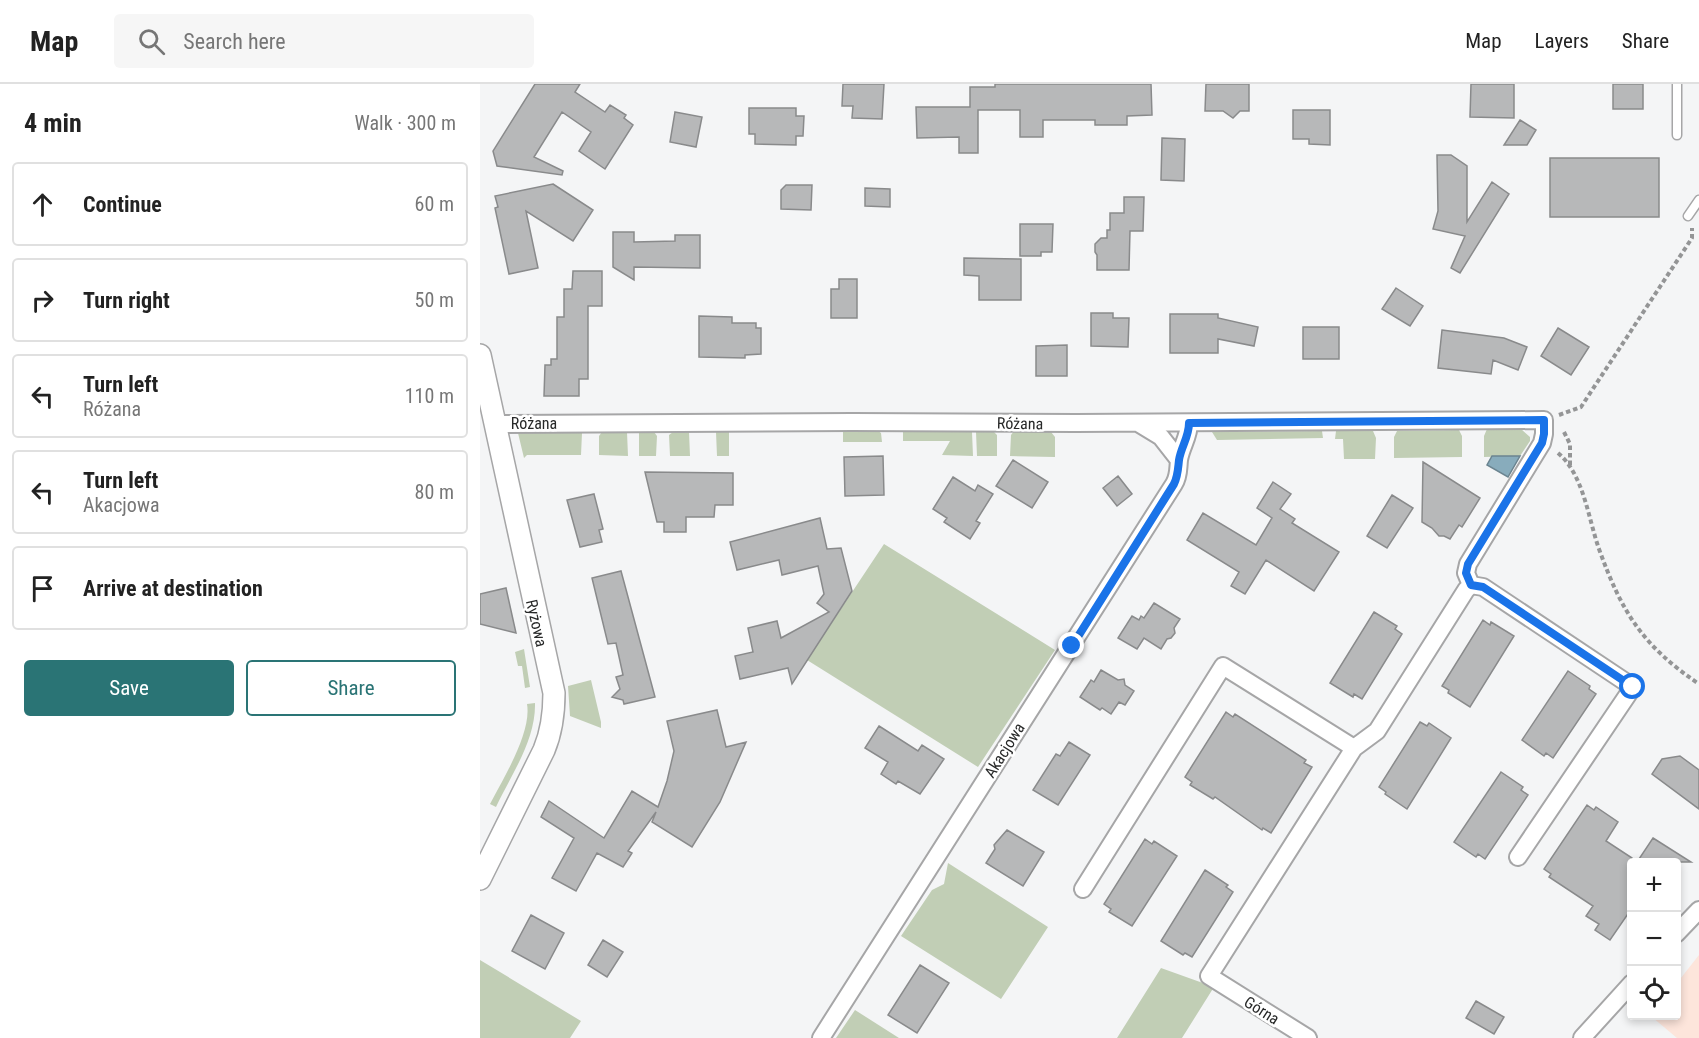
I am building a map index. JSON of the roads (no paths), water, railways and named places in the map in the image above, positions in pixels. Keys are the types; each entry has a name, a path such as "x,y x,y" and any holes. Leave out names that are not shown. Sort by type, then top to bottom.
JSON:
{"street":[{"name":"Ryżowa","path":"480,355 554,693 554,718 544,750 480,879"},
{"name":"Różana","path":"495,424 1544,420 1542,443 1468,564 1466,573 1471,585"},
{"path":"1137,423 1161,437 1179,460"},
{"name":"Akacjowa","path":"821,1038 1174,484 1178,476 1179,460 1187,439 1189,423"},
{"path":"1083,889 1223,666 1354,748 1377,731 1471,585 1483,587 1633,687 1518,857"},
{"name":"Górna","path":"1308,1038 1209,976 1354,748"},
{"path":"1681,930 1699,910"},
{"path":"1582,1038 1627,988"}],"lane":[{"path":"1677,84 1677,135"},
{"path":"1688,216 1699,200"}],"water":[{"path":"1492,456 1520,456 1508,477 1487,465"}]}
